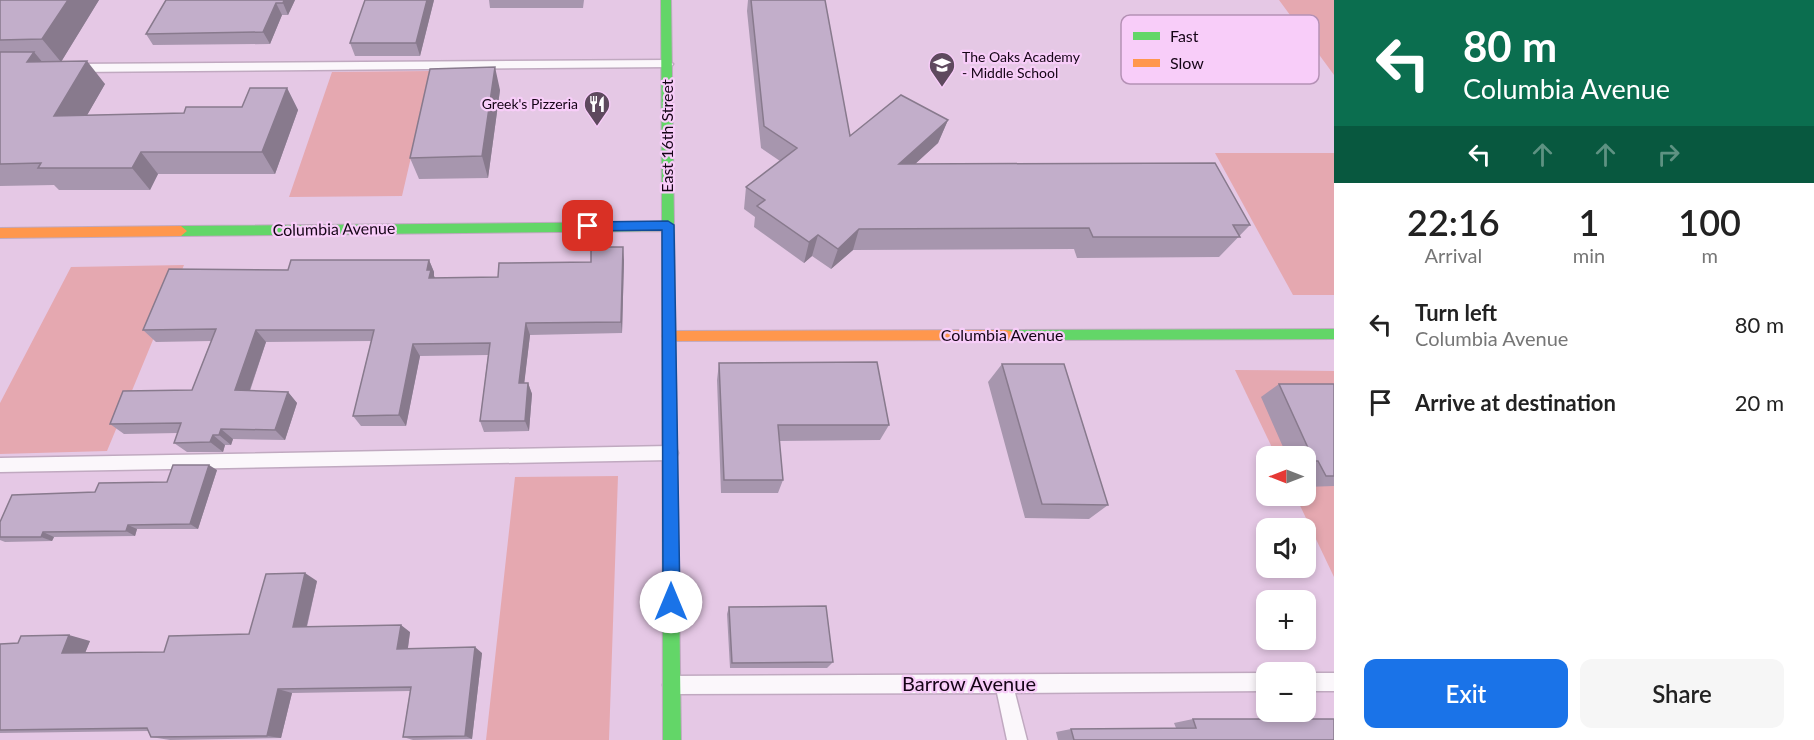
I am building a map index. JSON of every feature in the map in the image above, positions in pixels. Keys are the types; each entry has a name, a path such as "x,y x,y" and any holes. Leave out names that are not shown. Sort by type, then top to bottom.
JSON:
{"street":[{"name":"East 16th Street","path":"666,0 672,740"},
{"name":"Columbia Avenue","path":"0,233 668,225"},
{"name":"Columbia Avenue","path":"669,336 1334,334"}],"lane":[{"path":"58,68 667,64"},
{"path":"0,465 670,453"},
{"name":"Barrow Avenue","path":"672,685 1256,682"},
{"path":"1316,682 1334,682"},
{"path":"1004,684 1017,740"}],"shaded area":[{"path":"1279,0 1334,0 1334,75 1319,55 1319,15 1290,15"},
{"path":"431,71 402,196 289,197 332,72"},
{"path":"1215,153 1334,153 1334,295 1293,295"},
{"path":"184,265 107,451 0,454 0,403 71,267"},
{"path":"1235,370 1334,371 1334,577 1316,539 1316,518 1306,518 1300,506 1316,506 1316,446 1271,446"},
{"path":"618,476 609,740 486,740 515,477"}],"building":[{"path":"0,0 68,0 42,39 0,40"},
{"path":"166,0 284,0 283,3 276,3 263,32 146,34"},
{"path":"365,0 427,0 416,43 350,43"},
{"path":"751,0 825,0 850,136 901,95 948,120 899,164 1215,163 1250,225 1233,225 1240,237 1093,237 1089,228 859,229 838,249 818,235 809,242 757,206 765,200 746,187 797,148 764,126"},
{"path":"0,52 34,52 27,62 87,61 54,116 184,113 186,107 242,107 250,88 287,88 262,152 141,152 132,168 38,168 41,163 0,164"},
{"path":"495,67 482,156 410,158 430,69"},
{"path":"591,247 623,247 621,322 526,323 519,383 528,383 525,421 480,421 490,343 413,344 399,415 353,416 374,330 256,330 235,390 288,392 275,430 221,429 219,435 213,435 210,442 174,443 181,423 110,424 123,391 192,390 216,329 143,330 169,269 288,270 291,260 429,260 427,270 431,270 429,278 498,277 499,263 591,262"},
{"path":"877,362 889,425 778,425 783,480 724,480 719,363"},
{"path":"1002,364 1064,364 1108,505 1042,504"},
{"path":"1279,384 1334,384 1334,476 1326,476 1316,461 1316,446 1307,446"},
{"path":"173,465 209,465 190,524 128,525 126,531 43,532 41,537 0,537 0,522 12,495 95,492 99,483 167,482"},
{"path":"305,573 293,627 401,625 397,649 475,647 465,736 403,737 411,687 278,689 267,736 151,737 147,728 0,730 0,644 18,643 21,636 69,635 62,653 164,652 169,636 249,634 266,574"},
{"path":"826,606 833,662 732,663 729,607"},
{"path":"1193,719 1316,722 1316,719 1334,719 1334,740 1074,740 1071,729 1196,728"}],"traffic: fast":[{"path":"666,0 672,740"},
{"path":"181,231 668,226"},
{"path":"1006,335 1334,334"}],"traffic: slow":[{"path":"0,233 181,231"},
{"path":"669,336 1006,335"}],"place":[{"name":"The Oaks Academy - Middle School","path":"942,88"},
{"name":"Greek's Pizzeria","path":"597,127"}],"route":[{"path":"588,226 668,225 671,602"}]}
